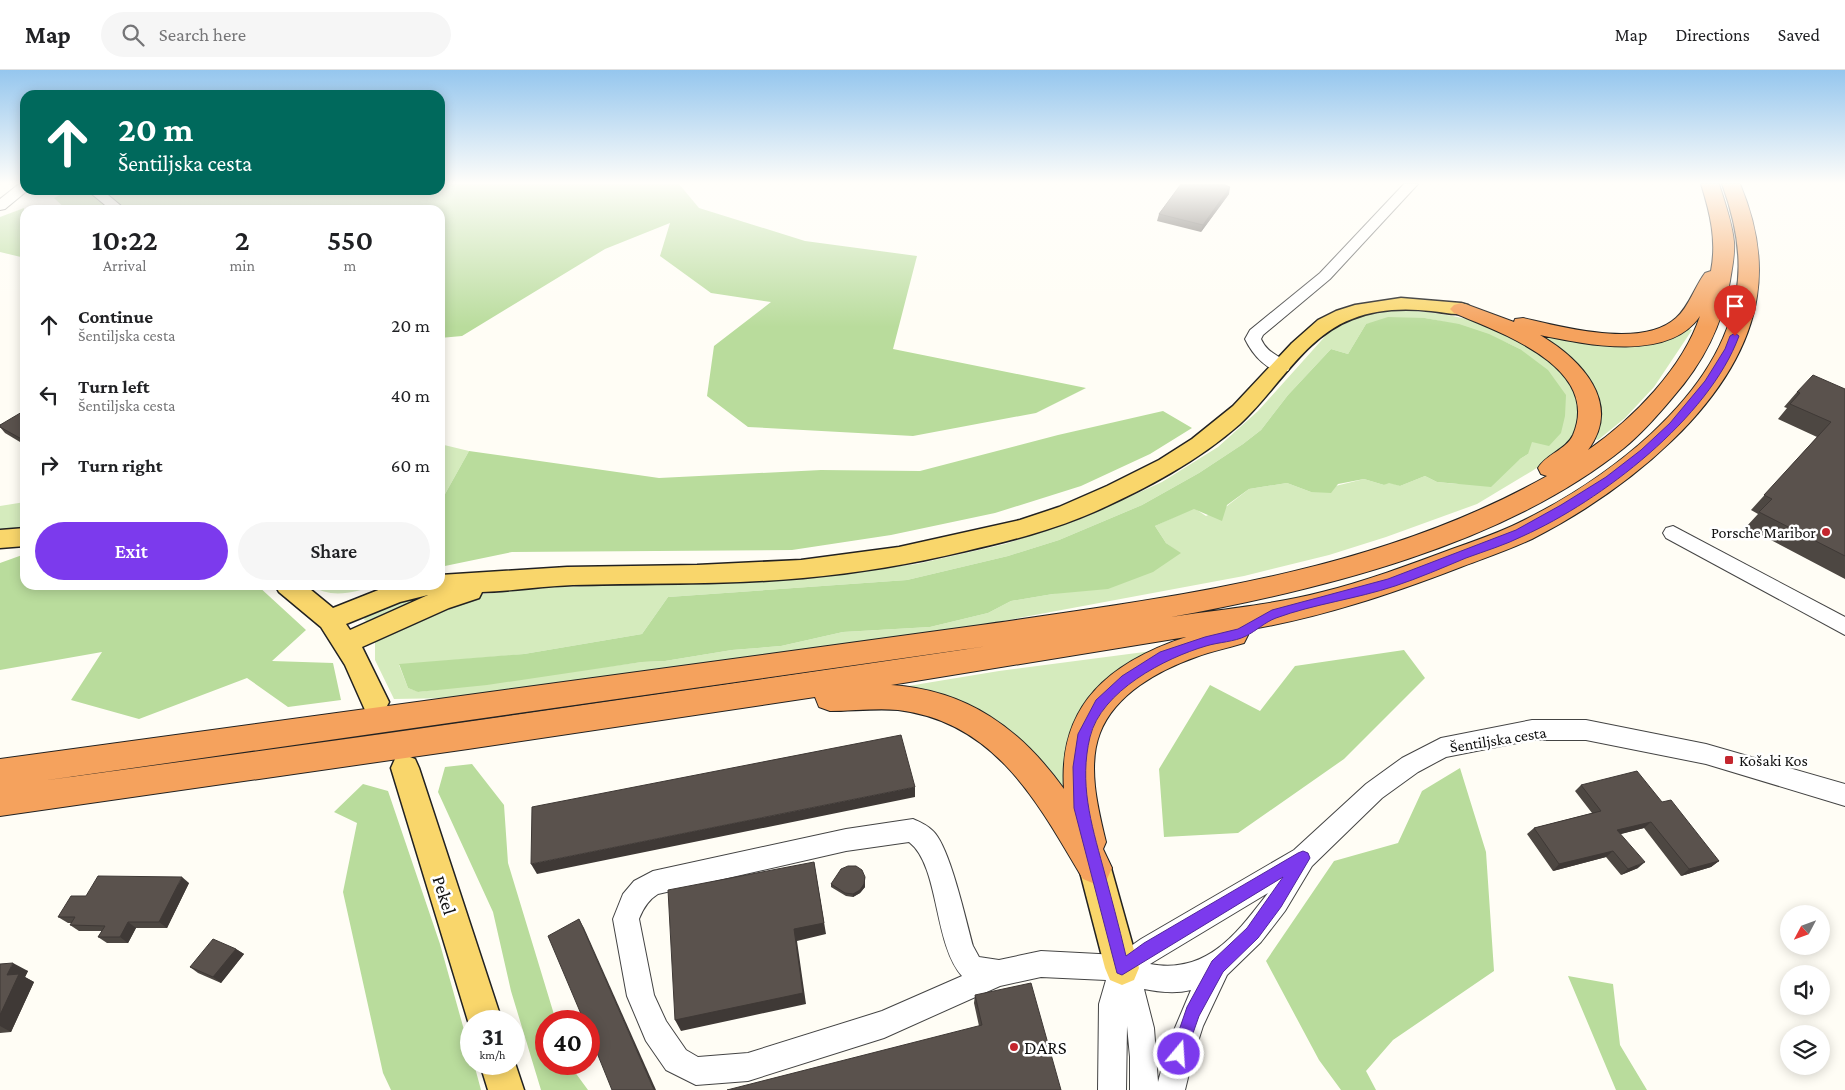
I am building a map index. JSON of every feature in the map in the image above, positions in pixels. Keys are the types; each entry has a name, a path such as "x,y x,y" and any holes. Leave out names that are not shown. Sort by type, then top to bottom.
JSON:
{"highway":[{"path":"0,773 289,730 1015,631 1249,593 1356,566 1429,542 1476,523 1545,489 1616,441 1645,415 1683,373 1704,338 1715,303 1724,259 1722,232"},
{"path":"0,801 755,694 1171,628 1272,615 1391,583 1520,533 1610,480 1645,453 1673,426 1709,383 1730,349 1744,310 1748,276 1746,232"},
{"path":"1460,309 1556,333 1596,339 1634,340 1657,336 1673,330 1684,323 1724,259"},
{"path":"1460,309 1537,342 1579,377 1590,402 1591,420 1584,440 1569,455 1476,523"},
{"path":"1095,868 1081,808 1080,767 1084,734 1100,704 1127,679 1164,656 1205,641 1242,633 1272,615"},
{"path":"755,694 834,698 899,698 928,703 961,716 987,730 1012,748 1035,773 1058,806 1095,868"}],"main road":[{"path":"445,584 504,582 567,576 648,576 777,571 851,563 931,550 1004,533 1046,521 1088,505 1167,467 1200,445 1230,421 1310,337 1328,323 1349,312 1375,306 1398,304 1435,305 1460,309"},
{"path":"0,539 20,537"},
{"path":"346,643 440,601 504,582"},
{"path":"294,590 330,620 346,643 375,702"},
{"path":"330,620 381,597 406,590"},
{"name":"Pekel","path":"404,768 481,1010"},
{"path":"1095,868 1122,968"},
{"path":"501,1075 506,1090"}],"street":[{"path":"1282,367 1270,361 1255,346 1253,339 1256,333 1325,276 1369,232"},
{"path":"1673,533 1845,627"},
{"name":"Šentiljska cesta","path":"1122,968 1150,948 1303,858 1374,791 1410,765 1440,748 1480,738 1532,730 1586,730 1654,742 1706,754 1845,795"},
{"path":"999,973 980,971 970,966 965,959 961,952 937,863 926,840 913,830 846,840 653,883 643,889 632,903 626,918 642,996 656,1031 676,1060 696,1071 748,1066 884,1024 999,973 1041,964 1122,968"},
{"name":"Šentiljska cesta","path":"1122,968 1140,975 1160,979 1180,979 1218,966 1252,933 1276,902 1303,858"},
{"path":"1171,1090 1182,1042 1193,1012 1218,966"},
{"path":"1112,1090 1113,1004 1122,968"},
{"path":"1122,968 1139,1014 1143,1037 1144,1090"}],"green space":[{"path":"0,232 20,232 20,257 0,252"},
{"path":"445,232 648,232 605,249 462,336 445,338"},
{"path":"667,232 775,232 805,241 917,256 893,349 1086,388 1036,413 913,436 748,427 707,396 714,346 771,302 711,293 660,256"},
{"path":"1405,310 1465,319 1503,331 1538,350 1559,367 1582,400 1578,435 1564,450 1477,504 1386,537 1329,555 1244,576 960,629 454,698 394,699 375,660 375,640 443,606 483,594 552,587 743,582 818,576 917,564 1005,544 1083,518 1162,482 1218,447 1258,411 1329,332 1352,320 1375,312","holes":["1425,318 1474,330 1520,349 1528,454 1457,484 1437,482 1425,476 1400,486 1389,482 1384,485 1364,479 1311,492 1287,483 1249,489 1227,506 1206,516 1194,508 1155,526 1166,543 1180,553 1053,594 1011,601 988,613 930,627 843,632 781,646 732,650 665,661 642,662 419,692 408,688 399,665 524,654 642,634 668,597 907,580 1008,556 1059,540 1142,505 1199,473 1243,444 1261,430 1288,395 1331,349 1348,354 1366,324"]},
{"path":"1388,317 1425,318 1459,324 1489,334 1520,349 1548,370 1566,395 1565,416 1561,433 1549,446 1532,442 1528,454 1520,459 1491,487 1437,482 1425,476 1400,486 1389,483 1384,485 1364,479 1338,484 1331,493 1311,492 1287,483 1249,489 1227,505 1222,521 1194,509 1155,526 1166,543 1181,553 1153,572 1108,589 1053,594 1011,601 988,613 930,627 843,632 781,646 732,650 487,685 418,692 408,688 399,664 524,654 642,634 668,597 907,580 1008,556 1059,540 1142,505 1199,473 1243,444 1261,430 1288,395 1331,349 1348,354 1366,324"},
{"path":"1512,324 1602,343 1686,328 1692,330 1654,387 1625,418 1598,440 1594,439 1600,425 1598,404"},
{"path":"1163,411 1192,428 1150,454 1081,486 995,513 891,535 792,550 512,552 445,566 445,494 469,451 659,478 821,470 920,471 1058,435"},
{"path":"445,445 469,451 445,494"},
{"path":"20,503 20,529 0,531 0,506"},
{"path":"20,556 20,590 262,590 306,630 272,661 333,663 341,700 288,707 247,678 139,719 71,700 102,652 0,670 0,563"},
{"path":"321,590 359,590 342,593"},
{"path":"437,593 370,622 364,620 365,616 370,612 414,597"},
{"path":"1404,650 1425,678 1344,759 1238,833 1164,837 1159,769 1210,685 1260,711 1295,666"},
{"path":"1152,651 1100,694 1068,799 1050,772 1029,747 1000,726 966,711 896,688 999,671"},
{"path":"472,764 504,805 508,863 553,1010 535,1010 535,1070 525,1037 525,1010 517,1010 493,912 438,792 445,767"},
{"path":"1460,768 1486,852 1494,971 1393,1040 1366,1071 1376,1090 1341,1090 1319,1060 1266,961 1334,861 1398,843 1422,791"},
{"path":"363,784 388,791 440,944 460,1016 460,1075 477,1075 481,1090 391,1090 383,1073 343,892 357,823 334,812"},
{"path":"1568,976 1613,984 1620,1045 1647,1090 1616,1090"},
{"path":"536,1075 577,1075 588,1090 541,1090"}],"building":[{"path":"1813,375 1845,389 1845,556 1759,512 1772,499 1764,495 1831,422 1790,404 1800,393 1797,392"},
{"path":"20,413 20,438 0,427 0,425"},
{"path":"901,735 915,787 531,864 532,807"},
{"path":"1637,771 1662,802 1671,800 1719,861 1689,869 1651,822 1617,830 1645,862 1628,869 1613,851 1559,864 1534,828 1601,811 1581,785"},
{"path":"814,862 824,923 794,929 803,993 675,1020 668,890"},
{"path":"848,866 856,866 862,870 865,877 864,884 860,890 853,894 845,893 831,884 841,869"},
{"path":"98,876 182,877 159,922 128,922 120,937 98,937 105,926 70,925 75,917 58,917 71,896 86,896"},
{"path":"579,919 654,1090 612,1090 600,1060 600,1010 579,1010 548,936"},
{"path":"213,939 236,949 213,977 190,967"},
{"path":"13,963 7,975 19,974 0,1015 0,964"},
{"path":"1031,983 1061,1090 727,1090 982,1025 975,995"}],"place":[{"name":"Porsche Maribor","path":"1826,532"},
{"name":"Košaki Kos","path":"1729,760"},
{"name":"DARS","path":"1014,1047"}],"route":[{"path":"1179,1054 1193,1012 1218,966 1252,933 1276,902 1303,858 1150,948 1122,968 1081,808 1080,767 1084,734 1100,704 1127,679 1164,656 1205,641 1242,633 1272,615 1391,583 1520,533 1565,508 1610,480 1645,453 1673,426 1709,383 1730,349 1735,336"}]}
